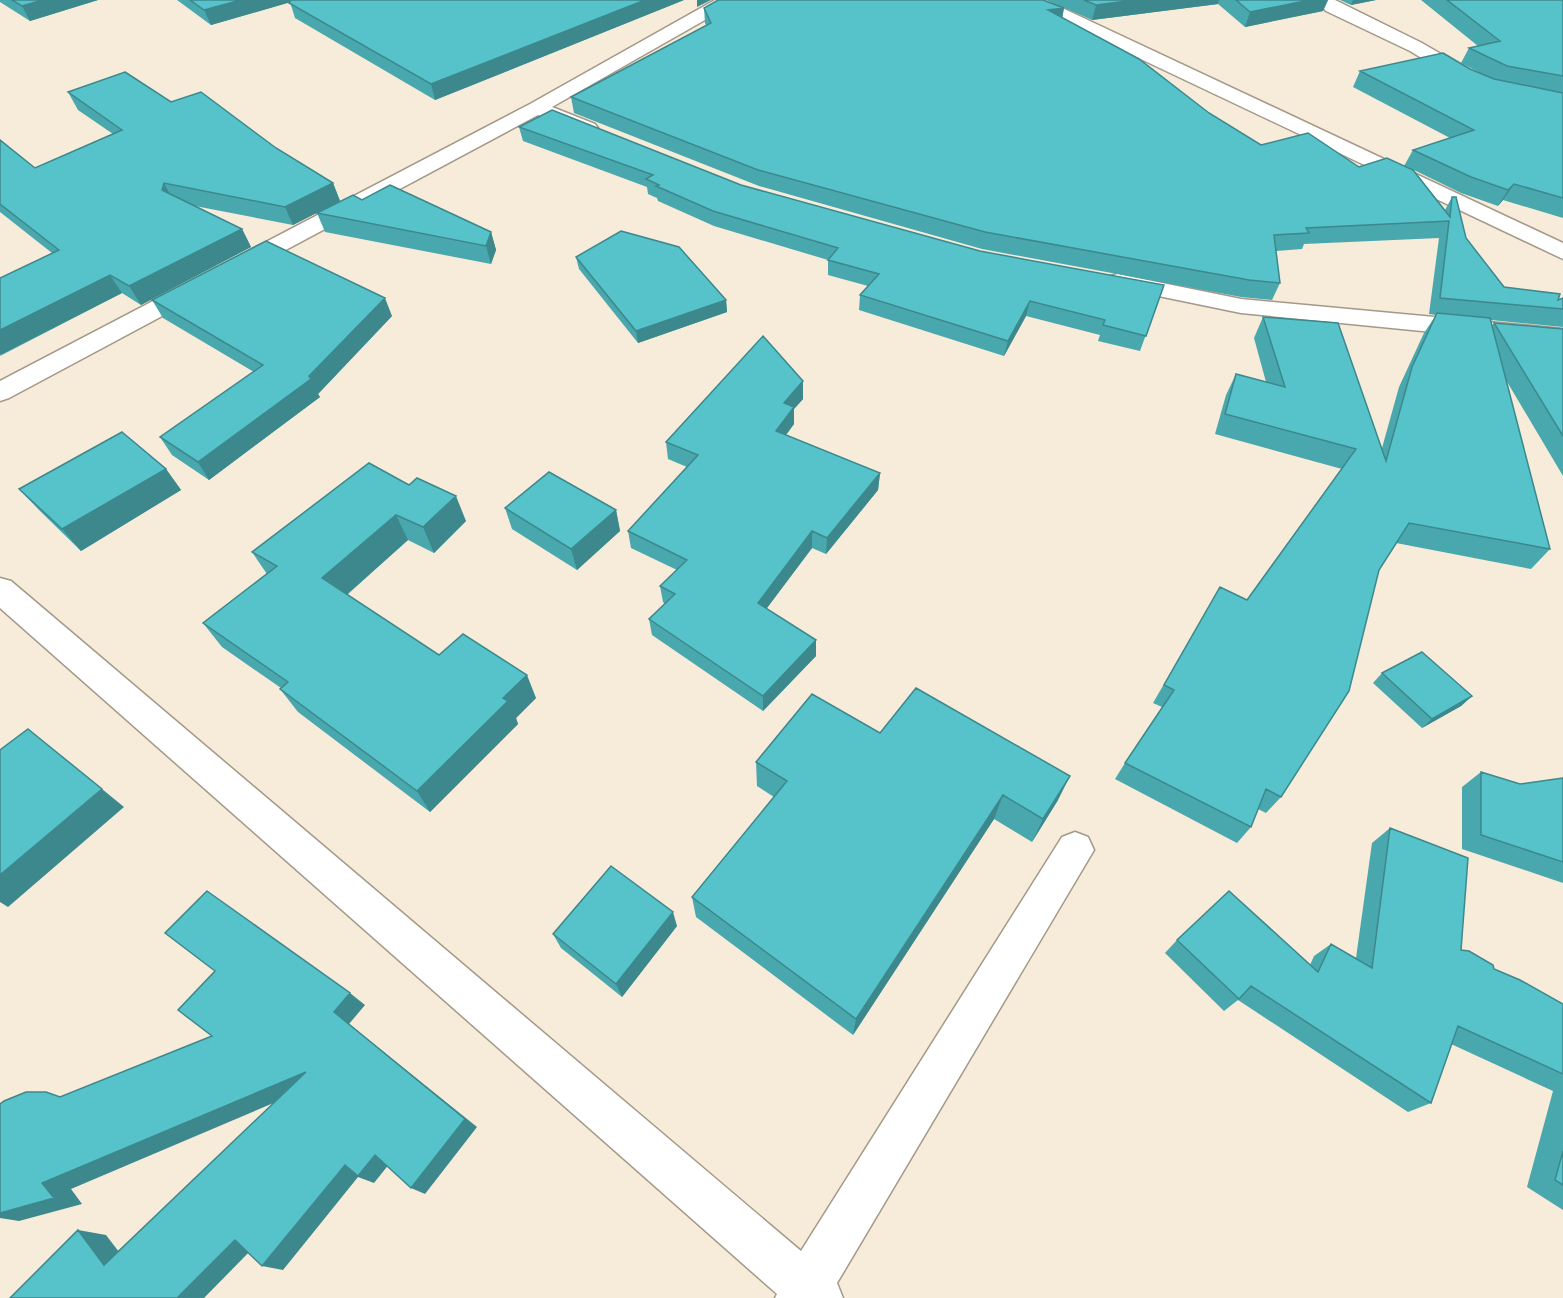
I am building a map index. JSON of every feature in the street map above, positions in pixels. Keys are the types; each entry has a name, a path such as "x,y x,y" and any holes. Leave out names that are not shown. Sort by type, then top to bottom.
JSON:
{"street":[{"path":"0,392 537,108 727,0"},
{"path":"1025,0 1054,11 1563,252"},
{"path":"1325,0 1332,7 1416,47 1486,86"},
{"path":"537,108 612,138"},
{"path":"1100,278 1241,306 1563,337"},
{"path":"0,590 808,1295 1075,850"}],"building":[{"path":"12,0 43,0 22,6"},
{"path":"190,0 241,0 204,10"},
{"path":"291,0 645,0 431,84 289,3"},
{"path":"718,0 1043,0 1064,8 1048,10 1139,59 1209,113 1261,145 1308,133 1359,167 1387,158 1413,170 1450,217 1452,197 1456,197 1466,238 1504,287 1560,294 1558,300 1563,298 1563,309 1440,298 1449,221 1306,228 1309,233 1274,235 1280,283 1249,280 985,232 758,170 571,97 711,23 704,8"},
{"path":"1084,0 1135,0 1096,5"},
{"path":"1236,0 1310,0 1250,12"},
{"path":"1447,0 1563,0 1563,76 1507,66 1469,48 1500,41"},
{"path":"1443,53 1470,69 1494,79 1563,93 1563,198 1514,184 1508,190 1471,177 1413,150 1474,130 1360,71"},
{"path":"125,72 171,102 201,92 276,148 333,183 285,207 164,183 162,190 242,229 129,286 110,275 0,330 0,278 59,250 0,204 0,140 35,168 122,130 68,92"},
{"path":"552,110 741,185 980,251 1164,285 1146,336 1103,325 1105,320 1030,301 1008,341 860,295 879,274 828,260 838,248 713,211 656,186 659,185 646,179 653,175 519,127"},
{"path":"390,185 491,232 486,246 317,213 353,195 362,200"},
{"path":"621,231 679,247 726,300 636,331 576,257"},
{"path":"266,241 385,298 309,376 311,379 198,462 160,437 263,365 152,300"},
{"path":"1437,313 1490,318 1550,549 1409,523 1379,570 1349,691 1281,797 1266,789 1251,827 1125,763 1174,690 1164,685 1220,587 1247,600 1356,449 1225,414 1236,374 1285,387 1263,317 1338,323 1386,461 1412,367"},
{"path":"1494,323 1563,329 1563,436"},
{"path":"763,336 803,381 784,403 794,407 776,431 880,473 827,538 812,531 758,603 816,640 763,696 649,619 675,594 660,586 687,560 628,531 698,455 666,442"},
{"path":"122,432 166,469 62,529 19,489"},
{"path":"369,463 409,485 417,478 456,496 423,527 396,515 322,578 439,655 463,634 527,675 503,698 508,701 417,791 280,689 288,682 203,623 277,566 252,552"},
{"path":"549,472 616,510 571,549 505,508"},
{"path":"1422,652 1472,696 1432,719 1382,673"},
{"path":"916,688 1070,776 1043,819 1003,795 856,1019 692,897 787,781 756,762 812,694 880,733"},
{"path":"28,729 102,789 0,875 0,750"},
{"path":"1481,772 1520,784 1563,778 1563,862 1481,835"},
{"path":"1390,828 1468,858 1461,950 1469,951 1493,965 1494,969 1520,980 1563,1004 1563,1074 1458,1026 1431,1103 1251,986 1239,999 1177,940 1229,891 1318,972 1331,944 1372,968"},
{"path":"611,866 673,912 616,984 553,934"},
{"path":"207,891 350,993 334,1012 465,1119 411,1188 375,1155 358,1176 345,1165 262,1266 235,1240 177,1298 10,1298 78,1230 104,1265 306,1072 42,1183 54,1198 0,1213 0,1104 26,1092 46,1092 60,1097 212,1036 178,1010 215,971 165,933"},
{"path":"1563,1151 1563,1185 1555,1180"}]}
